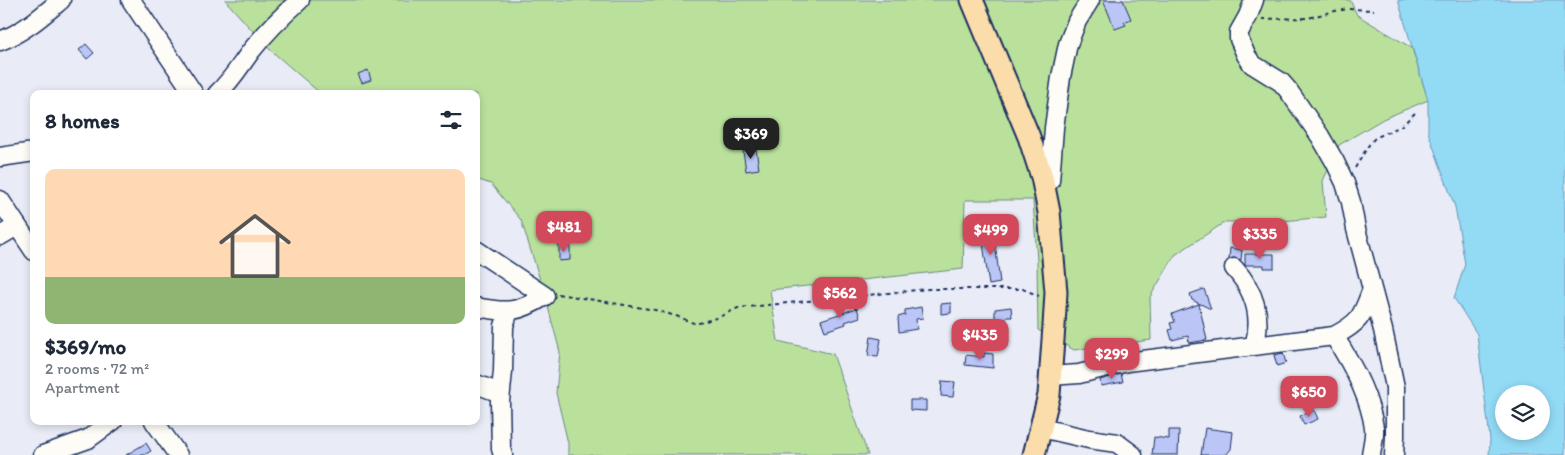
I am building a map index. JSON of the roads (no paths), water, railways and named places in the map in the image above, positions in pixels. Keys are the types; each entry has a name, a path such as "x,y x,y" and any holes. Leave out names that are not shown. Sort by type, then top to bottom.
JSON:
{"main road":[{"path":"972,0 1029,137 1042,177 1049,212 1056,292 1049,395 1034,455"}],"street":[{"path":"0,41 10,38 61,0"},
{"path":"131,0 191,90"},
{"path":"221,90 278,19 300,0"},
{"path":"1050,181 1054,128 1068,44 1077,21 1090,0"},
{"path":"1251,8 1239,32 1246,55 1252,64 1281,82 1288,90 1320,136 1345,183 1395,387 1394,455"},
{"path":"0,157 30,153"},
{"path":"0,200 30,245"},
{"path":"0,236 17,226"},
{"path":"480,253 545,296 530,305 514,311 497,311 480,308"},
{"path":"1234,268 1247,284 1255,301 1258,334 1254,346"},
{"path":"1050,376 1079,374 1127,362 1334,336 1351,327 1362,315 1372,289"},
{"path":"503,455 500,442 500,393 503,371 504,326 509,311"},
{"path":"1334,336 1345,353 1370,407 1374,430 1371,455"},
{"path":"480,386 500,393"},
{"path":"43,455 88,440 108,425"},
{"path":"157,425 178,455"},
{"path":"1041,428 1117,443 1133,455"}],"water":[{"path":"1398,0 1565,0 1565,455 1489,455 1490,439 1477,334 1454,298 1465,264 1455,207 1428,132 1428,100"}]}
